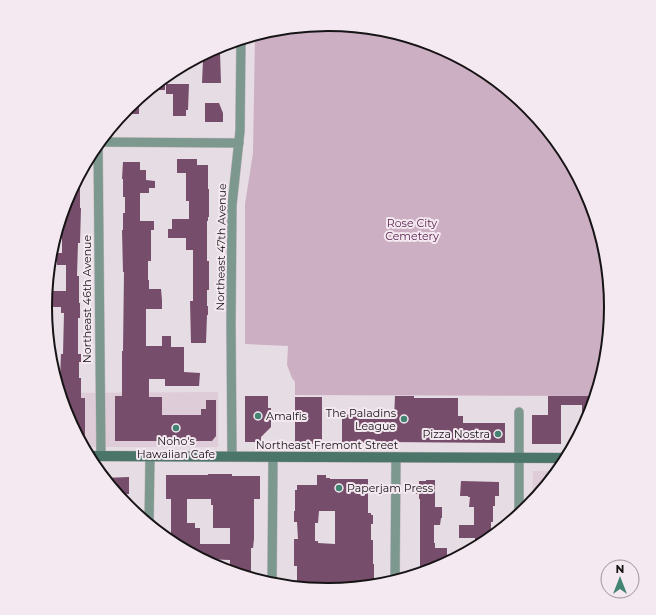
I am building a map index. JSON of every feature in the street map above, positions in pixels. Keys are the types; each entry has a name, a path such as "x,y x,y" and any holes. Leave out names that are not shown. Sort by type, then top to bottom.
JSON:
{"main road":[{"name":"Northeast Fremont Street","path":"95,456 560,458"}],"street":[{"name":"Northeast 47th Avenue","path":"232,456 232,205 240,131 241,45"},
{"path":"107,142 239,143"},
{"name":"Northeast 46th Avenue","path":"99,153 101,456"},
{"path":"519,412 519,507"},
{"path":"149,518 150,456"},
{"path":"272,579 273,457"},
{"path":"395,576 396,457"}],"shaded area":[{"path":"218,392 218,447 90,447 80,430 65,393"},
{"path":"533,471 551,471 536,490 532,494"}],"green space":[{"name":"Rose City Cemetery","path":"328,31 364,33 382,36 400,40 434,52 466,68 496,88 524,112 558,154 576,185 590,219 599,254 604,289 604,326 602,344 590,396 295,395 295,382 287,365 288,346 245,344 245,204 253,153 256,40 292,33"}],"building":[{"path":"220,53 221,83 202,83 203,62"},
{"path":"165,84 165,90 158,90"},
{"path":"166,84 189,84 188,110 186,110 186,116 173,116 173,94 166,94"},
{"path":"205,103 219,103 223,113 223,122 205,122"},
{"path":"139,106 139,114 130,114"},
{"path":"177,159 197,159 197,165 208,165 209,217 207,221 207,261 209,261 209,290 207,290 208,315 206,343 191,343 190,301 193,301 193,250 186,250 186,238 168,238 168,229 172,229 172,219 189,219 189,201 186,201 186,173 177,173"},
{"path":"123,162 140,162 140,170 146,170 146,180 155,181 155,188 149,188 149,193 140,193 140,221 154,221 154,230 151,230 151,261 148,261 149,289 161,289 162,300 162,309 146,309 146,346 162,346 162,336 171,336 171,347 184,347 184,372 200,373 199,386 165,386 165,379 149,379 149,397 162,397 162,415 201,415 201,409 206,409 206,400 216,400 216,436 212,441 115,441 115,396 122,396 124,272 122,230 123,213 125,213 125,197 123,197 122,179"},
{"path":"80,188 80,243 78,243 77,276 79,276 80,303 80,318 78,318 78,354 81,354 81,362 79,362 79,378 81,378 81,398 85,398 85,439 66,396 60,375 61,354 63,354 64,313 61,313 61,307 52,307 52,291 66,291 66,265 57,265 57,253 62,253 62,237 61,237 66,219"},
{"name":"Amalfis","path":"245,396 268,396 268,408 271,408 271,427 261,437 261,442 245,442"},
{"path":"395,396 414,396 414,398 458,398 458,416 463,416 463,423 505,423 505,443 342,442 342,414 361,415 361,419 394,419"},
{"path":"548,396 590,396 582,415 582,405 561,405 561,444 532,444 532,415 548,415"},
{"path":"295,397 322,397 322,444 295,444"},
{"path":"232,474 232,476 260,476 260,499 254,499 254,539 253,548 251,548 251,573 230,566 230,560 215,559 203,554 203,552 190,547 171,535 171,499 166,499 166,475","holes":["187,499 211,499 211,505 213,505 213,528 230,528 230,544 200,544 200,528 195,528 195,523 187,523"]},
{"path":"317,475 326,475 326,478 330,479 368,479 368,513 373,515 373,524 371,524 371,540 373,540 374,580 328,584 297,582 297,566 294,566 294,539 298,539 297,522 294,522 294,511 295,490 297,490 297,485 317,485","holes":["319,511 335,511 335,544 318,543 318,541 315,541 315,523 318,523"]},
{"path":"129,477 129,494 127,494 127,498 120,490 110,478"},
{"path":"435,480 435,507 442,507 442,518 440,525 434,525 435,548 447,548 447,556 440,560 435,560 435,562 420,568 420,499 419,494 416,494 416,485 419,485 419,481"},
{"path":"461,481 499,482 499,496 495,496 491,531 475,541 475,538 459,538 459,525 474,525 474,507 469,507 470,497 460,496"}],"place":[{"name":"Amalfis","path":"258,416"},
{"name":"The Paladins League","path":"404,419"},
{"name":"Noho's Hawaiian Cafe","path":"176,428"},
{"name":"Pizza Nostra","path":"498,434"},
{"name":"Paperjam Press","path":"339,488"}]}
